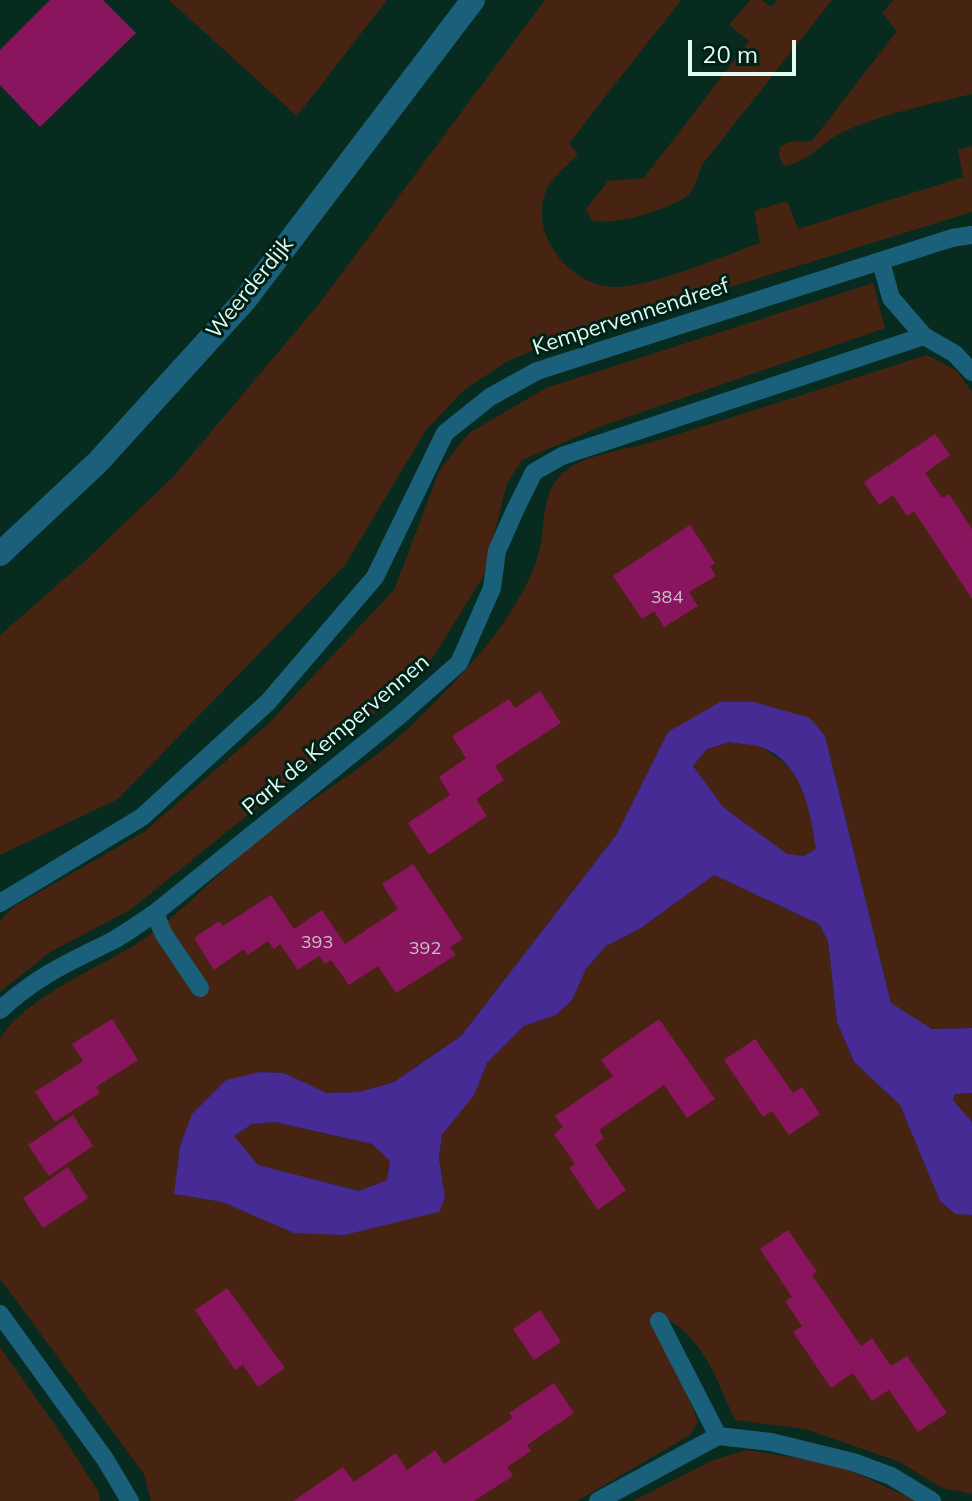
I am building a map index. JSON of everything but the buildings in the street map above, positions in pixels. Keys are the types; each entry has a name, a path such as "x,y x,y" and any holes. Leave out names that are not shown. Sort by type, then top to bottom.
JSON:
{"street":[{"name":"Weerderdijk","path":"0,554 98,462 245,300 473,0"}],"lane":[{"name":"Kempervennendreef","path":"0,903 142,817 268,702 375,577 445,433 490,397 537,371 952,238 972,235"},
{"path":"881,262 891,298 924,336 955,354 972,372"},
{"name":"Park de Kempervennen","path":"0,1010 28,985 115,939 155,913 399,716 459,663 492,588 497,551 534,472 562,456 924,336"},
{"path":"155,913 163,933 200,988"},
{"path":"0,1314 105,1459 130,1501"},
{"path":"659,1321 718,1436"},
{"path":"598,1501 718,1436 771,1442 853,1462 891,1476 932,1501"}],"shaded area":[{"path":"169,0 387,0 297,116"},
{"path":"545,0 681,0 569,143 578,155 549,185 544,197 542,213 550,243 570,269 598,285 614,287 648,282 760,243 754,211 787,201 798,229 963,177 958,150 972,146 972,212 559,340 508,361 464,390 426,430 345,565 118,799 0,855 0,635 87,559 173,477 318,305"},
{"path":"750,0 762,0 771,7 777,0 832,0 702,165 689,194 642,215 613,221 592,220 586,209 608,181 644,178 749,41 729,25"},
{"path":"894,0 972,0 972,94 862,124 839,134 802,160 784,166 779,156 780,147 788,142 812,141 897,31 882,13"},
{"path":"873,283 885,328 602,426 522,460 507,483 484,575 434,656 392,699 130,910 50,952 0,992 0,921 13,907 144,832 268,724 394,590 440,469 469,433 546,388"},
{"path":"927,355 957,371 972,392 972,1028 932,1029 891,1003 825,736 668,732 617,834 461,1036 394,1082 359,1092 327,1093 284,1073 260,1072 174,1194 222,1202 294,1233 445,1198 439,1158 442,1135 473,1095 487,1063 524,1026 556,1015 572,1000 586,969 606,946 641,928 714,875 819,924 828,941 837,1022 854,1062 900,1105 940,1201 955,1214 972,1215 972,1494 942,1488 900,1462 805,1429 735,1420 701,1350 667,1319 661,1328 698,1422 690,1435 577,1501 151,1501 144,1474 0,1279 0,1038 29,1007 148,936 258,840 380,752 434,703 485,647 515,606 536,562 548,497 561,475 574,465"},
{"path":"720,702 754,702 810,718 825,736 891,1003 932,1029 972,1028 972,1093 955,1094 953,1100 972,1122 972,1215 955,1214 940,1201 900,1105 854,1062 837,1022 828,941 819,924 714,875 641,928 606,946 586,969 572,1000 556,1015 524,1026 487,1063 474,1095 442,1135 439,1158 445,1198 439,1212 344,1235 294,1233 222,1202 174,1194 180,1146 192,1114 226,1080 260,1072 284,1073 327,1093 359,1092 394,1082 461,1036 617,834 668,732","holes":["729,742 761,747 786,764 802,789 816,849 804,856 787,854 723,807 693,766 707,749","275,1122 372,1144 390,1161 387,1180 359,1191 258,1165 234,1136 252,1124"]},
{"path":"729,742 762,747 787,765 804,787 817,849 804,856 787,855 723,807 693,766 707,749"},
{"path":"972,1093 972,1122 953,1100 955,1094"},
{"path":"275,1122 372,1144 390,1161 387,1180 359,1191 257,1165 233,1136 252,1124"},
{"path":"0,1347 62,1435 98,1491 100,1501 0,1501"},
{"path":"746,1450 837,1464 916,1501 633,1501 711,1461"}]}
